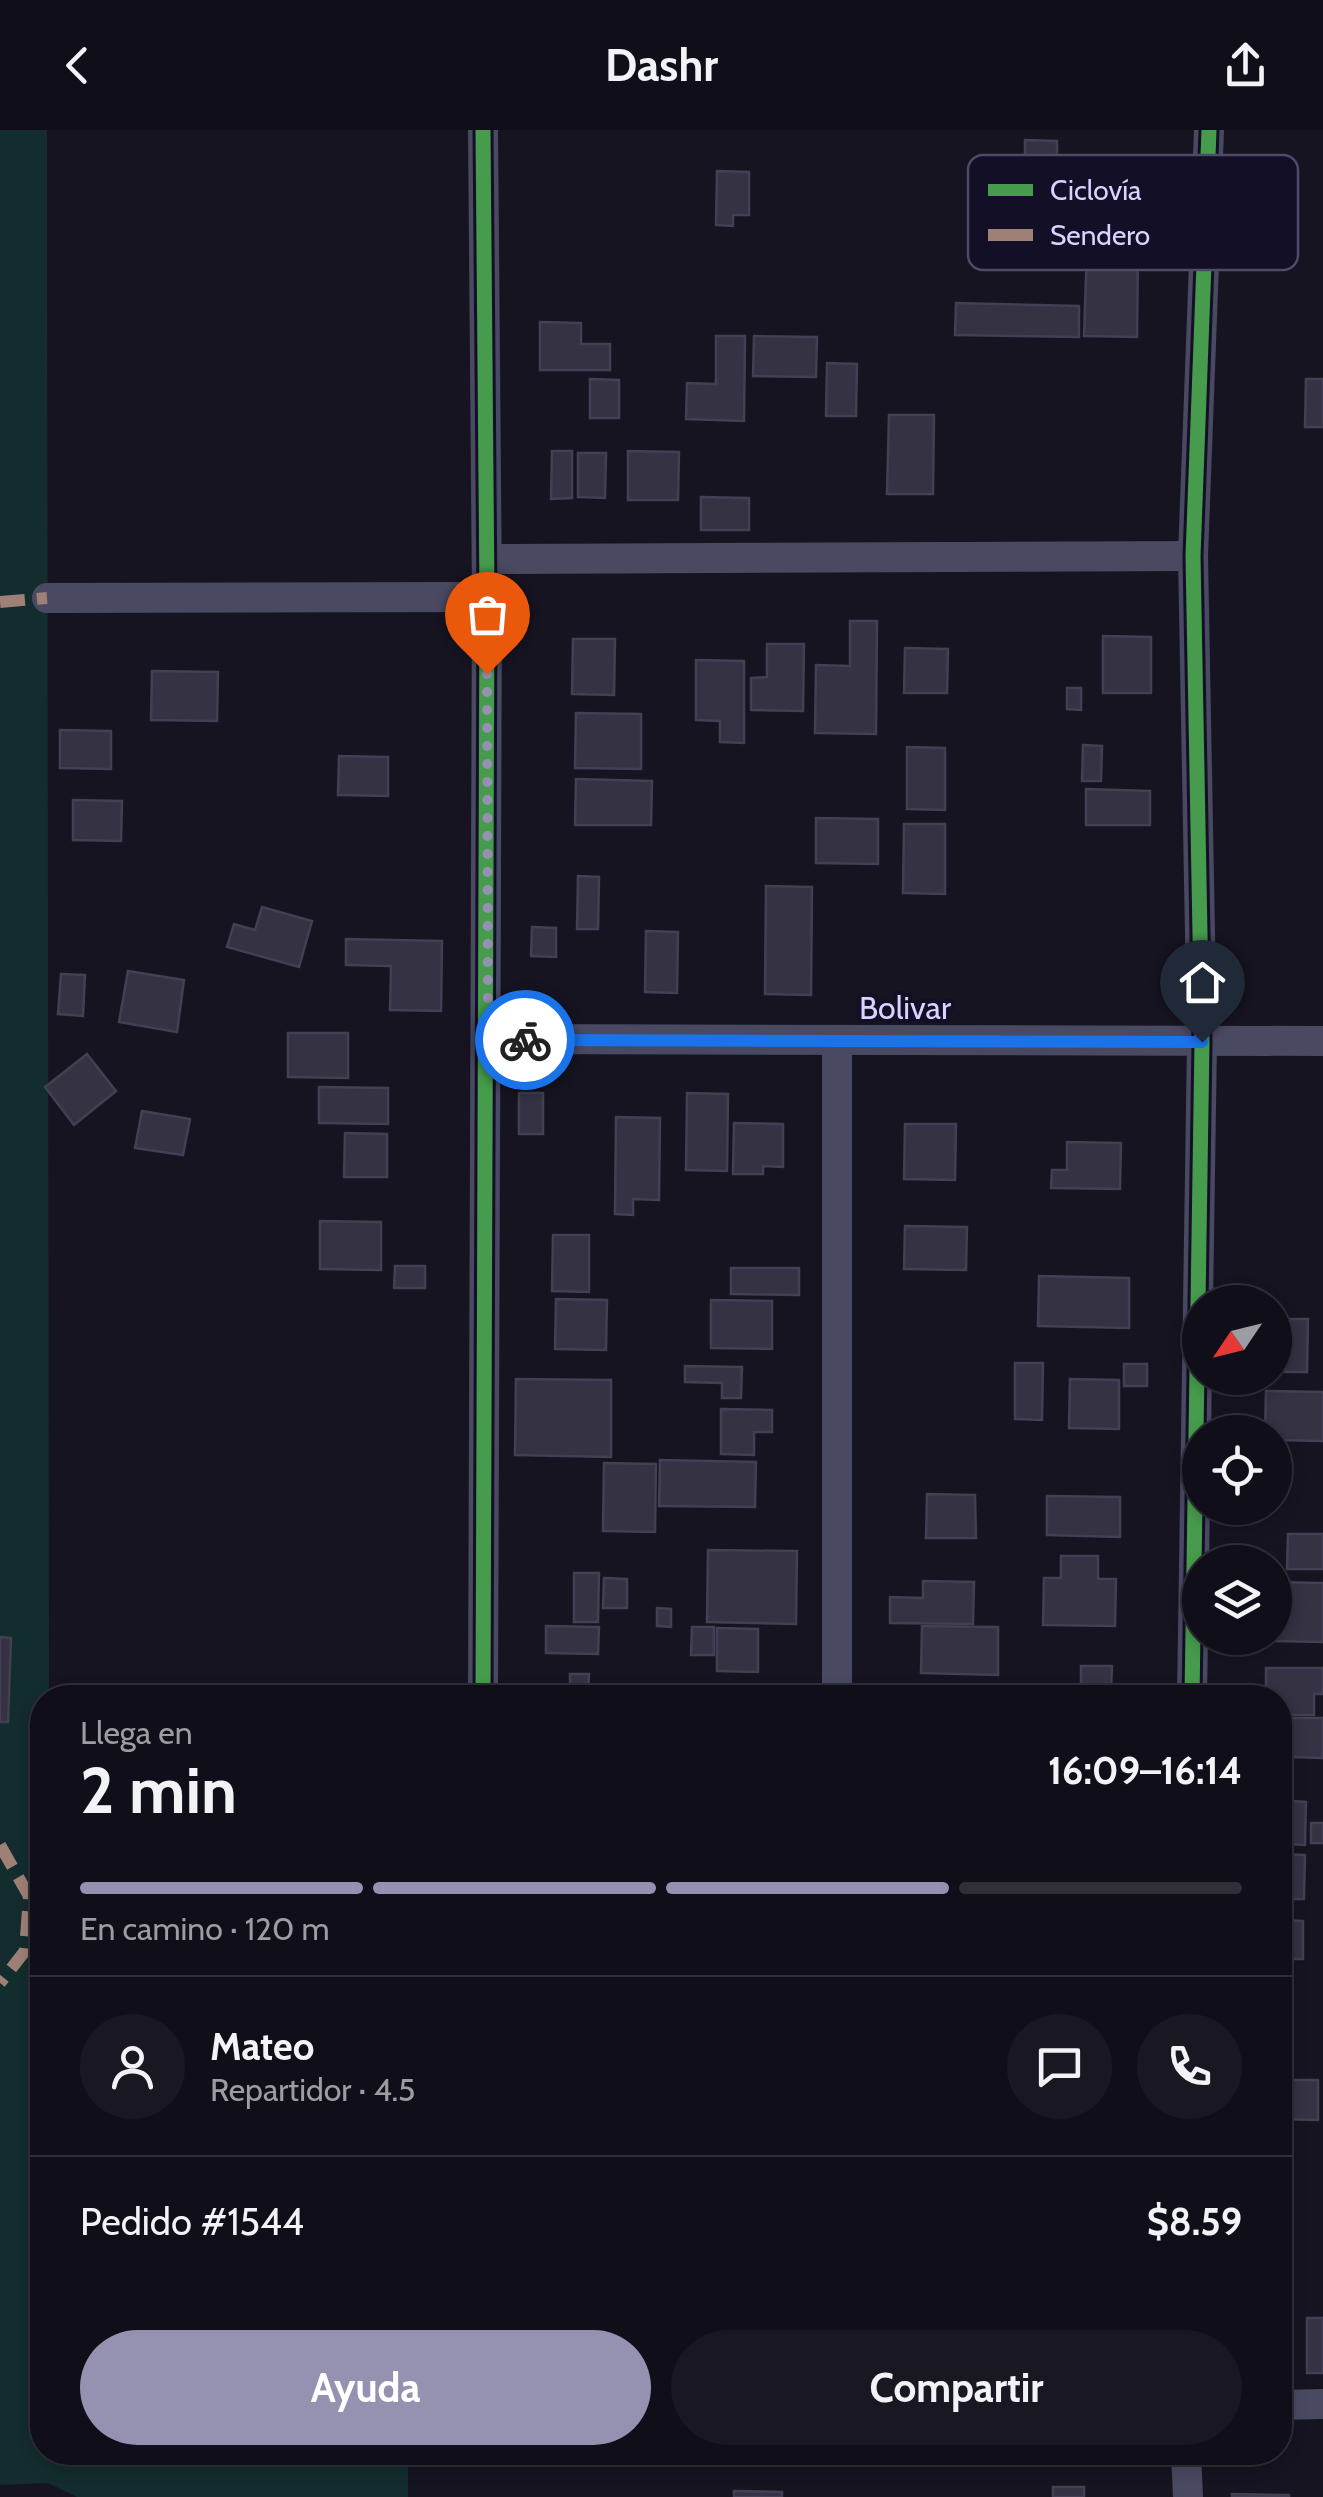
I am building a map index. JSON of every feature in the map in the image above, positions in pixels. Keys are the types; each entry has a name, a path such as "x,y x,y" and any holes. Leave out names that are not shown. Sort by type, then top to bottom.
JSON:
{"street":[{"path":"483,130 488,597 483,1685"},
{"path":"1208,155 1209,130"},
{"path":"1192,1685 1202,1042 1193,556 1204,270"},
{"path":"487,559 1193,556"},
{"path":"47,598 488,597"},
{"name":"Bolivar","path":"488,1040 1323,1041"},
{"path":"837,1042 837,1685"},
{"path":"1292,2405 1323,2404"},
{"path":"1187,2465 1188,2497"}],"green space":[{"path":"0,130 47,130 49,1685 30,1685 30,2465 408,2465 408,2497 77,2497 48,2483 0,2485 0,1722 8,1721 11,1638 0,1637"}],"building":[{"path":"1025,140 1057,141 1057,155 1025,155"},
{"path":"717,171 749,172 749,215 733,215 733,226 716,225"},
{"path":"1086,270 1138,270 1137,337 1084,336"},
{"path":"956,303 1079,306 1079,337 955,335"},
{"path":"540,322 581,323 581,344 610,344 610,370 540,370"},
{"path":"716,336 745,336 744,421 686,419 687,383 716,384"},
{"path":"754,336 817,337 816,377 753,376"},
{"path":"827,363 857,364 856,416 826,416"},
{"path":"590,379 619,380 619,418 590,418"},
{"path":"1306,379 1323,379 1323,427 1305,427"},
{"path":"889,415 934,415 933,494 887,494"},
{"path":"552,451 572,451 572,498 551,499"},
{"path":"628,451 679,452 678,500 628,500"},
{"path":"578,453 606,453 605,498 578,497"},
{"path":"701,497 749,498 749,530 701,530"},
{"path":"850,621 877,621 876,734 815,733 816,665 850,666"},
{"path":"1103,636 1151,637 1151,693 1103,693"},
{"path":"573,639 615,639 614,695 572,694"},
{"path":"767,644 804,644 803,711 751,710 751,678 767,677"},
{"path":"905,648 948,649 947,693 904,693"},
{"path":"696,660 744,661 744,743 720,742 720,721 696,720"},
{"path":"152,671 218,672 217,721 151,720"},
{"path":"1067,688 1081,688 1081,710 1067,709"},
{"path":"576,713 641,714 641,769 575,768"},
{"path":"60,730 111,731 111,769 60,768"},
{"path":"1083,745 1102,746 1101,781 1082,781"},
{"path":"907,747 945,748 945,810 907,809"},
{"path":"339,756 388,757 388,796 338,795"},
{"path":"576,779 652,781 651,825 575,825"},
{"path":"1086,789 1150,791 1150,825 1086,825"},
{"path":"73,800 122,801 121,841 73,840"},
{"path":"816,818 878,819 878,864 816,863"},
{"path":"904,824 945,824 945,894 903,893"},
{"path":"578,876 599,877 598,929 577,929"},
{"path":"766,886 812,887 811,995 765,994"},
{"path":"262,907 312,921 299,967 227,947 234,924 255,930"},
{"path":"532,927 556,928 556,957 531,956"},
{"path":"646,931 678,932 677,993 645,992"},
{"path":"346,939 442,941 441,1011 390,1010 391,966 346,965"},
{"path":"128,971 184,980 177,1032 119,1022"},
{"path":"61,974 85,975 83,1016 58,1014"},
{"path":"288,1033 348,1033 348,1078 288,1077"},
{"path":"87,1054 116,1091 74,1125 45,1087"},
{"path":"319,1087 388,1088 388,1124 319,1123"},
{"path":"519,1093 543,1093 543,1134 519,1134"},
{"path":"687,1093 728,1094 727,1171 686,1170"},
{"path":"142,1111 190,1119 183,1155 135,1148"},
{"path":"616,1117 660,1118 659,1200 633,1199 633,1215 615,1214"},
{"path":"734,1123 783,1124 783,1167 763,1166 763,1174 733,1174"},
{"path":"905,1124 956,1124 955,1180 904,1179"},
{"path":"345,1133 387,1134 387,1177 344,1177"},
{"path":"1067,1142 1121,1143 1120,1189 1051,1188 1052,1170 1067,1170"},
{"path":"320,1221 381,1222 381,1270 320,1269"},
{"path":"905,1226 967,1227 966,1270 904,1269"},
{"path":"553,1235 589,1235 589,1292 552,1291"},
{"path":"395,1266 425,1266 425,1288 394,1288"},
{"path":"731,1268 799,1268 799,1295 731,1294"},
{"path":"1039,1276 1129,1278 1129,1328 1038,1326"},
{"path":"556,1299 607,1300 606,1350 555,1349"},
{"path":"711,1300 772,1301 772,1349 711,1348"},
{"path":"1292,1319 1308,1319 1307,1372 1292,1372"},
{"path":"1015,1363 1043,1363 1042,1420 1015,1419"},
{"path":"1124,1364 1147,1364 1147,1386 1124,1386"},
{"path":"685,1366 742,1367 741,1398 722,1398 722,1383 685,1382"},
{"path":"516,1379 611,1380 611,1457 515,1455"},
{"path":"1070,1379 1119,1380 1119,1429 1069,1428"},
{"path":"1323,1392 1323,1441 1292,1440 1292,1415 1265,1415 1266,1395"},
{"path":"721,1409 772,1410 772,1432 754,1432 754,1455 721,1454"},
{"path":"660,1460 756,1462 755,1507 659,1506"},
{"path":"604,1463 656,1464 655,1532 603,1531"},
{"path":"927,1494 975,1495 976,1538 926,1538"},
{"path":"1047,1496 1120,1497 1120,1537 1047,1535"},
{"path":"1288,1534 1323,1534 1323,1569 1292,1569 1292,1545 1288,1545"},
{"path":"708,1550 797,1551 796,1624 707,1622"},
{"path":"1061,1556 1098,1556 1098,1579 1116,1579 1115,1626 1043,1625 1044,1578 1061,1578"},
{"path":"574,1573 599,1573 598,1622 574,1622"},
{"path":"604,1578 627,1579 627,1608 603,1608"},
{"path":"923,1581 974,1582 973,1624 890,1623 890,1597 923,1598"},
{"path":"1292,1582 1323,1583 1323,1642 1292,1641"},
{"path":"657,1608 671,1609 671,1627 657,1626"},
{"path":"546,1626 599,1627 598,1654 546,1653"},
{"path":"922,1626 998,1627 998,1675 921,1673"},
{"path":"692,1627 714,1627 714,1655 691,1655"},
{"path":"717,1628 758,1629 758,1672 717,1671"},
{"path":"0,1637 11,1638 8,1722 0,1722"},
{"path":"1081,1666 1112,1666 1111,1685 1081,1685"},
{"path":"1266,1668 1323,1668 1323,1694 1314,1694 1314,1715 1292,1715 1292,1685 1266,1685"},
{"path":"570,1674 589,1674 588,1685 570,1685"},
{"path":"1292,1718 1323,1718 1323,1758 1292,1757"},
{"path":"1292,1801 1306,1802 1305,1845 1292,1844"},
{"path":"1311,1823 1323,1823 1323,1843 1311,1843"},
{"path":"1292,1854 1305,1855 1304,1899 1292,1899"},
{"path":"1292,1921 1303,1921 1303,1959 1292,1959"},
{"path":"1292,2080 1318,2080 1318,2120 1292,2119"},
{"path":"1307,2318 1323,2318 1323,2373 1307,2373"},
{"path":"1053,2487 1084,2487 1084,2497 1053,2497"},
{"path":"734,2491 782,2492 782,2497 734,2497"},
{"path":"1289,2495 1289,2497 1232,2497"}],"marked path":[{"path":"0,602 47,598"},
{"path":"0,1845 29,1896 25,1951 0,1983"}],"cycle path":[{"path":"483,130 487,597 483,1685"},
{"path":"1208,155 1209,130"},
{"path":"1192,1685 1202,1042 1193,556 1204,270"}],"way so far":[{"path":"487,674 488,1040 525,1040"}],"route":[{"path":"525,1040 1202,1042"}]}
